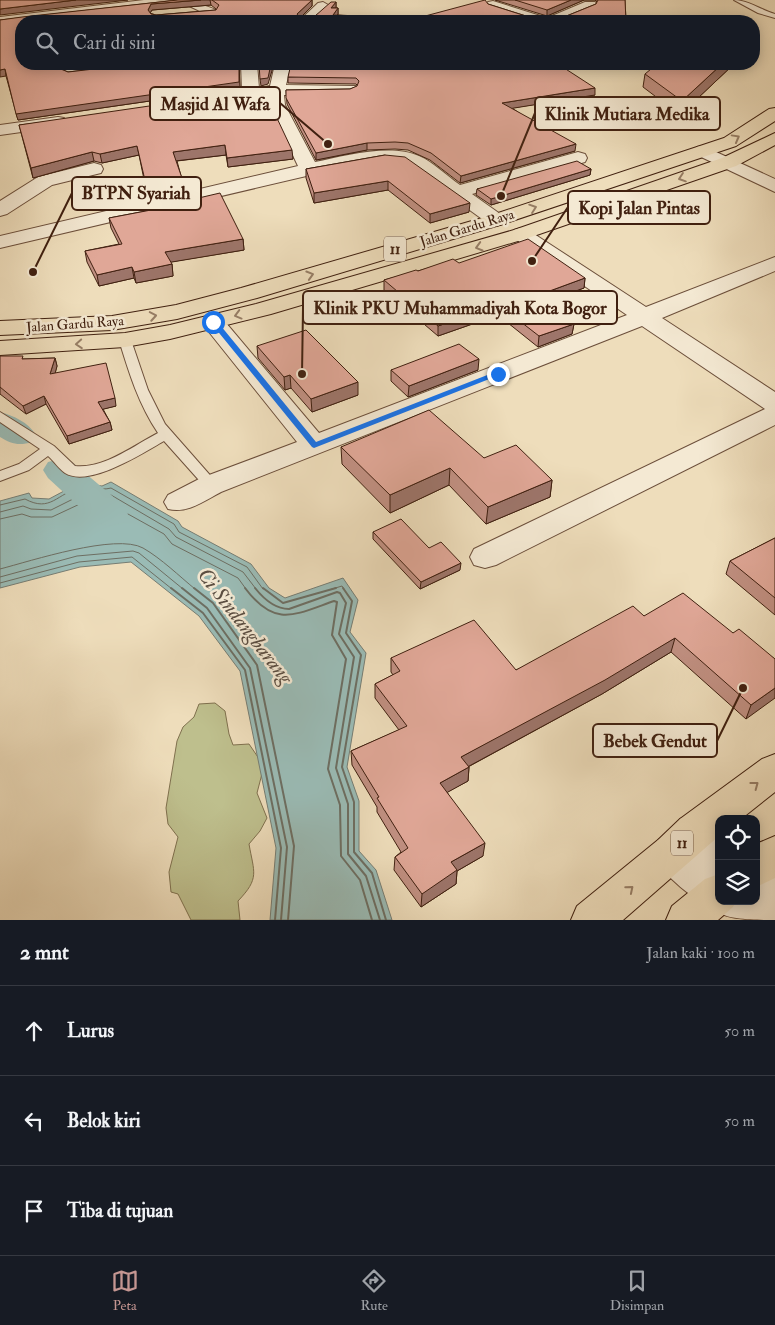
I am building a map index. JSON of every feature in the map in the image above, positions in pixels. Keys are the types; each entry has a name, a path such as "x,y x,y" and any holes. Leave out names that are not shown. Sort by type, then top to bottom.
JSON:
{"highway":[{"name":"Jalan Gardu Raya","path":"0,348 125,340 213,322 256,301 730,142 775,113"},
{"name":"Jalan Gardu Raya","path":"0,328 112,323 256,301 521,234 729,162 775,138"},
{"name":"11","path":"592,920 695,845 775,770"},
{"path":"760,865 775,854"},
{"path":"687,920 715,896"}],"street":[{"path":"45,15 179,0"},
{"path":"187,0 211,10 217,15"},
{"path":"567,15 590,6 577,0"},
{"path":"493,5 524,15"},
{"path":"313,15 323,6"},
{"path":"155,15 211,10"},
{"path":"0,20 15,18"},
{"path":"66,70 69,72 86,70"},
{"path":"250,70 250,94"},
{"path":"282,70 276,105 309,170"},
{"path":"215,99 277,90 350,89"},
{"path":"0,130 78,120"},
{"path":"703,151 775,186"},
{"path":"1,236 109,215 332,164 372,158 403,157 413,160 496,220"},
{"path":"457,192 578,158"},
{"path":"0,210 45,181 94,169"},
{"path":"521,234 775,404"},
{"path":"178,502 211,485 643,317 775,263"},
{"path":"213,322 314,445"},
{"path":"485,557 775,415"},
{"path":"695,845 715,884"},
{"path":"760,878 775,887"},
{"path":"741,905 765,920"}],"lane":[{"path":"737,0 760,12 775,16"},
{"path":"125,340 140,383 166,435 211,485"},
{"path":"0,416 50,449 71,470 86,472 98,470 117,462 166,435"},
{"path":"0,476 24,467 50,449"}],"green space":[{"path":"215,703 225,711 233,745 249,744 264,766 257,793 267,818 260,831 249,844 254,875 250,886 238,901 240,920 191,920 178,894 171,892 169,872 178,837 168,824 166,808 177,741 183,727 194,717 199,704"}],"water":[{"name":"Ci Sindangbarang","path":"111,482 178,521 182,527 251,564 269,588 285,598 343,578 358,600 350,632 366,653 347,767 359,801 359,851 376,870 392,920 270,920 276,848 240,671 199,616 131,562 80,567 0,588 0,501 29,493 32,498 49,499 79,483 102,486"}],"building":[{"path":"0,0 76,0 0,9"},
{"path":"178,0 201,0 151,4 148,10 151,14 156,15 40,15"},
{"path":"212,0 312,0 297,14 156,15 216,10 219,5"},
{"path":"485,0 488,4 523,15 429,15"},
{"path":"515,0 571,0 547,10"},
{"path":"598,0 625,0 626,15 569,15 596,4"},
{"path":"331,2 336,2 331,8 338,8 333,15 316,15"},
{"path":"15,18 15,70 63,70 68,72 85,70 239,70 239,82 16,114 5,69 0,70 0,20"},
{"path":"259,70 270,70 268,78 260,79"},
{"path":"290,70 567,70 595,88 502,103 576,144 461,176 431,153 408,143 367,143 316,153 286,98 286,90 350,89 357,86 359,81 356,78 288,77"},
{"path":"650,70 716,70 682,101 645,74"},
{"path":"266,89 267,97 292,150 227,158 225,145 173,152 183,181 147,189 137,146 100,154 92,152 31,168 19,125"},
{"path":"385,155 405,157 470,203 430,214 388,181 314,193 306,169"},
{"path":"577,161 591,169 491,199 477,189"},
{"path":"220,193 243,239 165,252 172,264 134,272 132,267 97,275 85,251 122,244 109,218 151,210 150,204 188,195 190,200"},
{"path":"528,239 585,278 536,296 574,324 539,336 499,305 438,326 384,280 453,259 459,263"},
{"path":"306,330 358,382 311,399 290,375 284,377 257,346"},
{"path":"459,344 479,359 409,386 391,370"},
{"path":"0,356 23,356 22,359 55,358 50,374 106,363 115,398 98,402 110,422 67,436 44,396 23,406 0,387"},
{"path":"429,410 484,458 516,445 552,480 488,507 450,468 390,495 341,447"},
{"path":"401,519 429,548 441,542 461,563 421,582 373,532"},
{"path":"775,538 775,598 730,561"},
{"path":"683,593 733,633 739,629 775,659 775,688 751,705 675,638 605,680 461,757 469,767 440,783 485,843 451,862 457,870 422,894 395,857 408,848 351,751 407,726 375,684 400,671 391,658 474,620 516,670 633,606 644,616"}],"waterway":[{"path":"0,422 20,435"},
{"path":"60,470 110,514"}],"place":[{"name":"Masjid Al Wafa","path":"328,144"},
{"name":"Klinik Mutiara Medika","path":"501,196"},
{"name":"Kopi Jalan Pintas","path":"532,261"},
{"name":"BTPN Syariah","path":"33,272"},
{"name":"Klinik PKU Muhammadiyah Kota Bogor","path":"302,374"},
{"name":"Bebek Gendut","path":"743,688"}],"route":[{"path":"213,322 314,445 498,374"}]}
